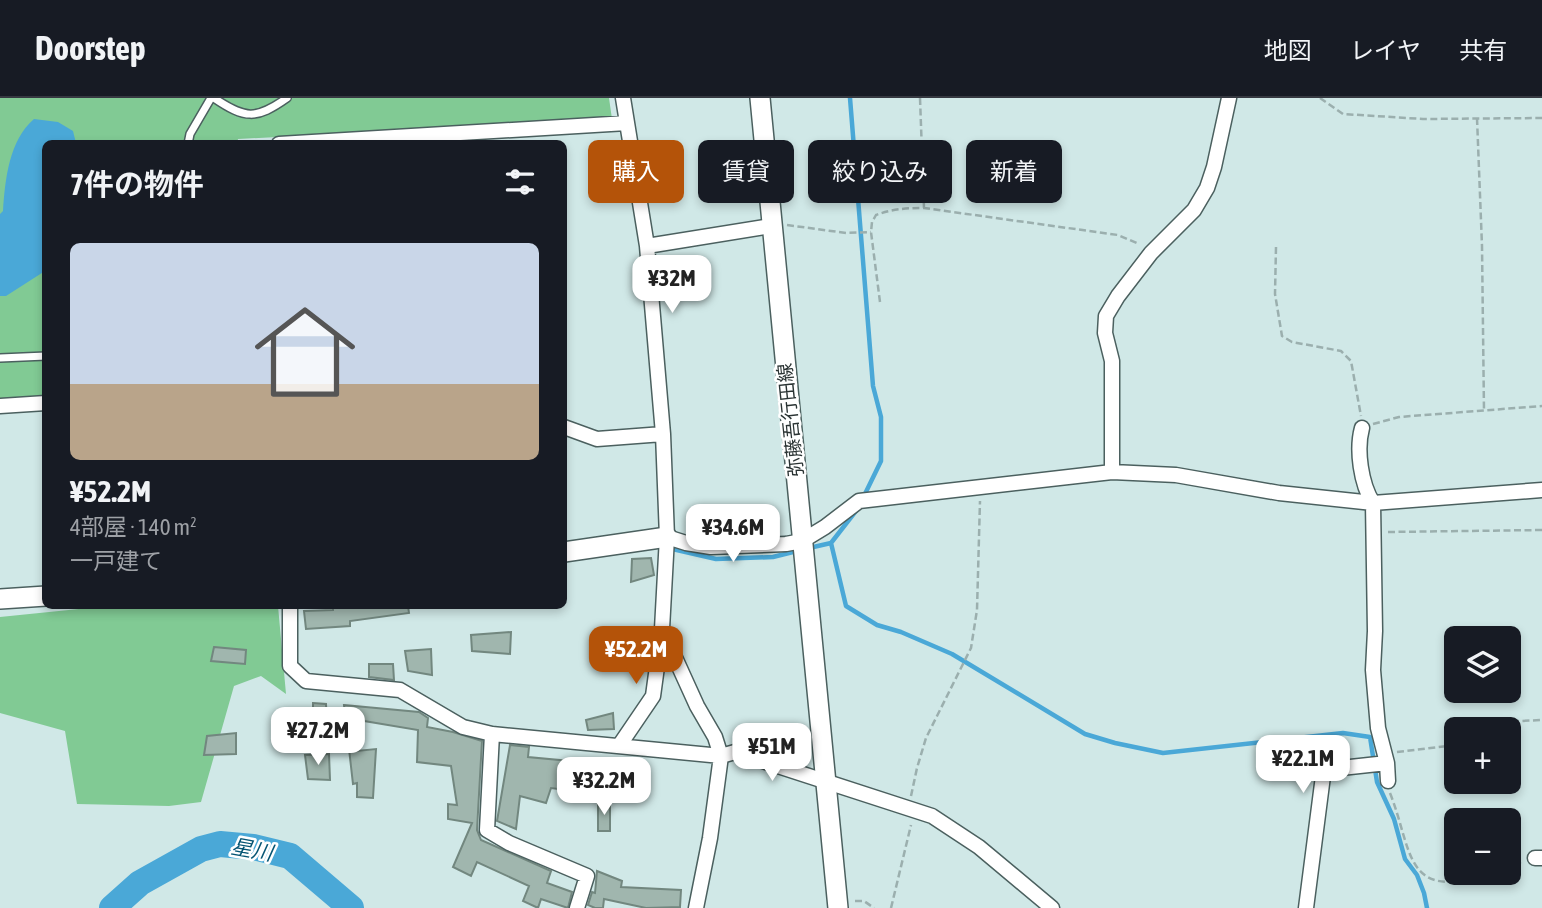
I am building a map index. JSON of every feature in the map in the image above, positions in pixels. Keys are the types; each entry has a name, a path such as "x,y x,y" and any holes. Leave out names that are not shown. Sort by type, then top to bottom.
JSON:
{"main road":[{"name":"弥藤吾行田線","path":"760,98 838,905"},
{"path":"567,552 667,537"},
{"path":"0,600 42,596"}],"street":[{"path":"619,746 653,696 662,629 667,537 663,434 647,246 623,98"},
{"path":"1112,472 1112,361 1105,333 1106,316 1118,296 1152,253 1194,211 1214,167 1228,98"},
{"path":"349,140 627,124"},
{"path":"647,246 771,226"},
{"path":"0,406 42,403"},
{"path":"567,428 597,439 663,434"},
{"path":"1363,428 1359,439 1365,490 1373,503 1376,631 1373,670 1378,728 1386,758 1388,781"},
{"path":"667,537 711,547 786,544 802,541 859,502 1112,472 1177,475 1279,493 1373,503 1542,490"},
{"path":"290,609 290,666 306,681 400,690 463,727 492,734 721,756 735,752 932,816 979,847 1052,908"},
{"path":"662,629 715,737 721,756 710,838 696,908"},
{"path":"492,734 487,830 509,843 587,876 577,908"},
{"path":"1306,908 1323,776 1332,769 1386,758"}],"lane":[{"path":"189,140 213,98 237,113 252,116 271,109 288,98"},
{"path":"0,358 42,356"}],"path":[{"path":"920,98 924,208"},
{"path":"1320,98 1343,114 1423,119 1542,118"},
{"path":"1477,118 1484,411"},
{"path":"880,302 872,222 876,215 903,208 924,208 1118,235 1152,253"},
{"path":"771,226 788,225 846,233 871,232"},
{"path":"1276,247 1275,294 1282,336 1292,342 1340,351 1351,361 1363,428 1385,419 1399,417 1542,406"},
{"path":"891,908 912,810 917,768 926,738 971,648 977,610 980,487"},
{"path":"1374,533 1542,530"},
{"path":"1521,721 1542,720"},
{"path":"1386,758 1444,747"},
{"path":"1388,781 1408,851 1420,874 1428,880 1444,881"},
{"path":"838,905 864,901 874,908"}],"green space":[{"path":"0,98 609,98 612,119 238,140 42,140 42,398 0,400"},
{"path":"79,609 278,609 286,694 261,676 234,686 201,802 169,806 77,804 65,731 0,713 0,617"}],"water":[{"path":"34,119 58,122 73,131 75,140 42,140 42,273 6,296 0,296 0,214 3,211 10,161 26,128"}],"building":[{"path":"651,558 654,575 631,582 632,559"},
{"path":"408,609 409,613 350,621 350,626 306,629 304,611"},
{"path":"511,632 510,654 472,651 471,635"},
{"path":"214,647 246,650 245,664 211,661"},
{"path":"431,649 432,675 408,671 405,651"},
{"path":"369,664 393,664 394,680 369,677"},
{"path":"313,703 326,704 327,725 313,727"},
{"path":"344,705 419,712 428,718 427,727 482,741 477,830 481,840 551,871 547,883 572,892 568,908 541,899 538,908 523,901 529,886 477,862 471,876 453,867 472,823 448,819 448,804 457,805 451,766 417,762 418,730 358,720 357,751 376,749 373,798 357,797 357,783 353,784"},
{"path":"613,713 614,729 588,730 586,720"},
{"path":"236,733 236,754 204,755 207,736"},
{"path":"510,745 529,747 528,757 602,764 601,781 561,777 558,789 551,788 546,803 520,796 516,829 497,821"},
{"path":"329,754 330,780 308,779 305,755"},
{"path":"610,802 610,831 598,831 598,803"},
{"path":"597,871 622,881 621,887 681,890 680,907 646,908 604,899 603,908 588,905 592,892 595,893"}],"waterway":[{"path":"850,98 873,386 881,417 881,461 864,496"},
{"path":"809,548 831,543 859,507"},
{"path":"831,543 846,606 877,625 901,632 952,654 1085,734 1163,753 1343,733 1370,737 1377,782 1394,819 1405,859 1417,875 1427,908"},
{"path":"668,548 716,559 773,557 797,551"},
{"name":"星川","path":"112,908 140,883 201,849 220,844 253,847 290,856 351,908"}]}
